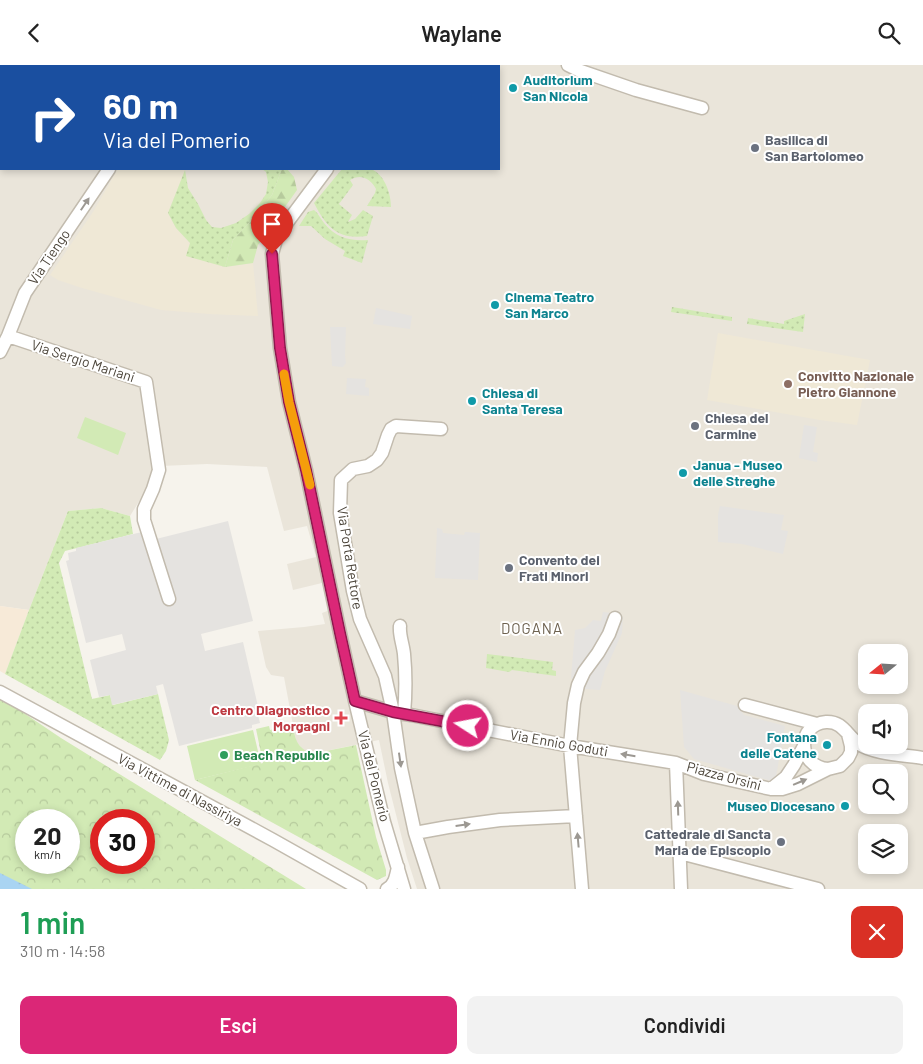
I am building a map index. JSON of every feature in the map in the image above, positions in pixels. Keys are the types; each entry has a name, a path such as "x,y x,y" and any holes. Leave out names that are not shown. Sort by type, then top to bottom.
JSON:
{"street":[{"path":"568,65 636,90 702,108"},
{"name":"Via Tiengo","path":"0,351 25,293 108,170"},
{"name":"Via del Pomerio","path":"320,170 277,237 272,254 280,348 286,384 355,701 384,822 404,889"},
{"name":"Via Sergio Mariani","path":"8,336 146,382 159,470 154,489 144,509 144,520 169,599"},
{"name":"Via Porta Rettore","path":"399,713 386,676 360,619 353,591 340,513 341,480 348,472 377,461 391,429 396,426 441,429"},
{"path":"582,889 570,746 574,703 578,685 609,634 615,618"},
{"path":"400,626 406,680 399,713 401,768 415,833 433,889"},
{"name":"Via Vittime di Nassiriya","path":"0,692 360,889"},
{"name":"Via Ennio Goduti","path":"355,701 399,713 570,746 676,763"},
{"path":"745,705 817,724"},
{"name":"Piazza Orsini","path":"771,789 786,777 804,746 808,731 817,724 828,722 840,725 858,743"},
{"path":"848,734 851,746 848,757"},
{"path":"804,746 807,758 812,763 822,769 828,769"},
{"name":"Piazza Orsini","path":"676,763 704,774 771,789 782,789 798,784 828,769 840,766 848,757 858,752"},
{"name":"Piazza Orsini","path":"896,754 923,758"},
{"path":"676,763 681,889"},
{"path":"415,833 500,820 576,816"},
{"path":"680,853 818,889"},
{"path":"387,889 391,887 395,880 398,867"}],"shaded area":[{"path":"500,65 923,65 923,889 417,889 407,858 379,740 311,754 304,751 296,741 284,677 271,675 266,667 258,631 325,624 322,613 330,610 322,583 293,590 287,564 316,557 307,526 284,531 267,467 207,464 161,466 130,516 101,508 68,511 29,610 0,606 0,170 500,170"},
{"path":"117,170 186,170 168,213 176,228 190,243 225,267 253,263 258,316 161,310 82,288 58,280 50,275 93,212"},
{"path":"376,308 412,316 410,329 373,324"},
{"path":"330,327 346,327 346,363 343,367 332,366"},
{"name":"Convitto Nazionale Pietro Giannone","path":"718,333 870,360 857,425 707,400"},
{"path":"347,378 366,379 365,387 369,388 369,396 346,394"},
{"path":"804,425 817,427 813,452 818,453 817,462 799,458"},
{"path":"720,506 784,515 781,530 788,531 783,554 742,544 718,542"},
{"path":"228,521 253,621 201,634 205,651 243,642 260,715 258,715 260,723 252,725 252,728 179,746 163,684 156,686 158,694 112,705 110,695 99,697 90,660 126,650 122,634 86,643 66,561 69,560 68,553 76,551 76,548 146,531 156,539"},
{"path":"437,528 442,529 443,533 464,535 465,532 480,533 478,580 435,578"},
{"path":"0,606 29,610 5,674 0,671"},
{"path":"603,612 623,617 622,633 605,671 600,690 585,689 571,678 575,630 585,628 593,620 601,621"},
{"path":"680,690 737,706 744,715 785,726 775,782 694,759 684,747"}],"green space":[{"path":"185,170 188,188 206,220 212,227 221,228 236,223 260,203 266,194 268,182 266,172 263,170 282,170 272,195 233,240 225,267 186,256 190,243 176,228 168,213"},
{"path":"282,170 288,170 294,177 297,190 258,245 253,263 225,267 233,240 272,195"},
{"path":"341,170 373,170 381,176 387,186 391,207 367,206 376,189 365,178 358,177 350,180 353,185 339,204 352,215 348,222 355,219 363,210 373,216 367,236 357,237 341,234 334,230 314,203"},
{"path":"314,210 324,223 338,235 355,240 368,240 362,263 343,256 345,251 325,239 311,226 299,226 308,212"},
{"path":"672,307 732,317 732,321 671,312"},
{"path":"805,314 803,332 747,324 748,318 784,324 784,321"},
{"path":"85,417 126,433 118,455 77,438"},
{"path":"101,508 130,516 133,534 65,551 59,563 92,699 110,695 113,705 158,694 169,740 166,751 160,760 5,674 68,511"},
{"path":"487,654 553,662 552,670 556,671 556,676 486,668"},
{"path":"0,697 61,738 306,889 0,889"},
{"path":"293,724 297,742 311,754 356,745 386,876 377,880 195,780 263,763 256,729 269,726 270,730"},
{"name":"Beach Republic","path":"253,730 261,764 195,780 187,746"}],"water":[{"path":"0,873 32,889 0,889"}],"slow traffic":[{"path":"284,374 289,402 310,485"}],"place":[{"name":"Auditorium San Nicola","path":"513,88"},
{"name":"Basilica di San Bartolomeo","path":"755,148"},
{"name":"Cinema Teatro San Marco","path":"495,305"},
{"name":"Convitto Nazionale Pietro Giannone","path":"788,384"},
{"name":"Chiesa di Santa Teresa","path":"472,401"},
{"name":"Chiesa del Carmine","path":"695,426"},
{"name":"Janua - Museo delle Streghe","path":"683,473"},
{"name":"Convento dei Frati Minori","path":"509,568"},
{"name":"Centro Diagnostico Morgagni","path":"341,718"},
{"name":"Fontana delle Catene","path":"827,745"},
{"name":"Beach Republic","path":"224,755"},
{"name":"Museo Diocesano","path":"845,806"},
{"name":"Cattedrale di Sancta Maria de Episcopio","path":"781,842"}],"district":[{"name":"DOGANA","path":"532,629"}],"route":[{"path":"272,254 280,348 289,402 306,470 355,701 393,712 468,726"}]}
